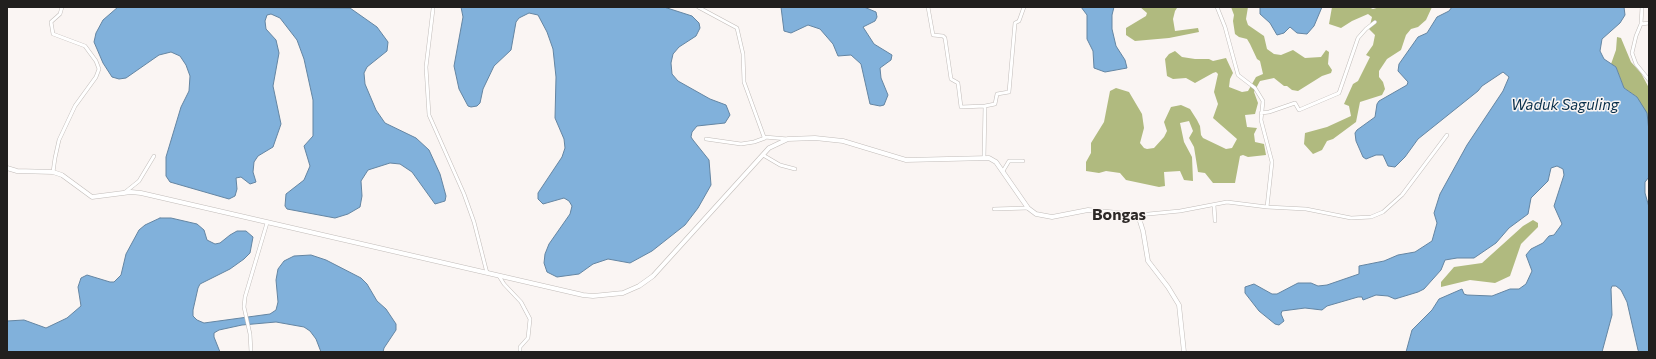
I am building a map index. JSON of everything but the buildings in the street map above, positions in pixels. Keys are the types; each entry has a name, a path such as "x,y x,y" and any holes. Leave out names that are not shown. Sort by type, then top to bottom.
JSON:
{"main road":[{"path":"7,168 17,171 53,172 62,175 92,197 141,193 583,295 599,296 623,293 639,286 653,276 769,148 788,139 815,138 843,141 904,160 984,158 995,160 1028,208 1036,214 1048,217 1088,210 1138,215 1143,231 1148,262 1172,292 1179,305 1184,352"}],"street":[{"path":"53,172 54,158 59,140 75,106 96,77 99,70 96,61 85,46 53,34 51,22 60,14 62,7"},
{"path":"698,7 737,28 743,54 744,82 765,138"},
{"path":"928,7 933,35 943,36 945,38 952,79 958,83 961,107 995,104 997,94 1009,92 1015,23 1019,22 1024,7"},
{"path":"1217,7 1224,23 1238,75 1252,85 1262,99 1261,113 1263,130 1272,158 1267,207"},
{"path":"1642,7 1641,24 1636,36 1632,53 1636,64 1649,79"},
{"path":"433,10 426,64 429,115 464,194 474,222 487,273"},
{"path":"1261,113 1295,103 1298,110 1339,93 1358,38 1375,22"},
{"path":"1641,24 1649,23"},
{"path":"984,158 985,106"},
{"path":"1138,215 1170,213 1227,202 1267,207 1306,209 1351,218 1378,216 1402,195 1447,135"},
{"path":"706,138 741,144 754,142 765,138 788,139"},
{"path":"763,155 780,165 795,169"},
{"path":"123,194 139,181 154,156"},
{"path":"1003,171 1009,161 1023,161"},
{"path":"1214,205 1215,221"},
{"path":"994,209 1028,208"},
{"path":"251,352 250,334 244,307 247,287 267,223"},
{"path":"498,275 504,284 521,302 530,319 528,338 520,347 520,352"}],"green space":[{"path":"1140,7 1181,7 1177,8 1175,11 1173,19 1175,31 1198,28 1199,32 1169,38 1135,41 1126,35 1126,28 1146,16 1147,13"},
{"path":"1231,7 1248,7 1246,19 1248,25 1264,36 1267,49 1274,54 1281,55 1293,50 1305,58 1321,57 1326,50 1329,52 1328,64 1332,70 1331,73 1322,76 1298,91 1284,86 1274,78 1260,81 1254,92 1258,103 1255,114 1245,115 1247,127 1257,128 1254,134 1255,142 1264,144 1266,155 1248,157 1243,155 1240,156 1235,183 1213,183 1205,173 1198,172 1194,147 1189,138 1193,131 1189,121 1180,123 1184,142 1192,157 1193,181 1184,180 1180,171 1164,172 1165,186 1159,187 1126,180 1120,173 1106,171 1099,173 1086,171 1086,162 1091,153 1091,143 1104,122 1110,91 1116,88 1129,92 1142,114 1144,128 1140,143 1144,148 1154,148 1164,137 1167,131 1164,122 1171,107 1181,105 1190,109 1200,126 1201,135 1203,138 1226,149 1232,148 1237,139 1213,118 1218,104 1214,92 1218,74 1216,72 1213,73 1195,83 1186,78 1173,79 1167,76 1165,59 1169,54 1175,51 1182,57 1195,59 1209,59 1213,61 1226,58 1233,73 1230,79 1229,87 1242,92 1248,91 1256,77 1263,74 1260,61 1257,59 1247,39 1239,37 1235,34 1233,21 1234,15"},
{"path":"1332,7 1368,7 1373,9 1380,7 1432,7 1426,20 1418,27 1411,29 1406,35 1401,50 1387,59 1379,71 1379,77 1383,82 1385,89 1382,95 1360,102 1356,122 1333,139 1327,141 1322,150 1313,154 1304,144 1305,133 1327,127 1351,116 1349,106 1344,104 1353,84 1358,81 1370,57 1366,55 1373,45 1375,35 1369,29 1372,17 1368,14 1341,28 1329,24"},
{"path":"1617,37 1621,38 1631,62 1641,73 1649,88 1649,131 1647,118 1637,97 1624,88 1616,67 1611,64 1616,50"},
{"path":"1533,220 1538,223 1538,227 1521,244 1510,276 1495,283 1470,280 1441,287 1441,282 1454,267 1482,263 1523,226"}],"water":[{"path":"118,7 350,8 377,27 388,42 387,51 367,67 364,73 365,84 376,110 385,123 416,138 429,150 440,174 446,196 445,201 435,204 412,172 400,164 390,163 368,170 361,181 362,196 360,207 348,214 335,218 287,209 285,206 286,194 304,180 310,166 304,146 313,136 313,100 304,59 297,40 280,18 271,14 267,15 265,21 266,29 276,40 279,53 273,86 281,124 273,147 258,156 254,162 253,172 256,182 250,184 241,177 236,178 237,189 235,196 229,199 170,182 166,176 166,157 181,107 189,91 190,76 186,65 180,56 171,52 159,55 126,78 119,79 112,77 103,63 94,42 96,33 103,20"},
{"path":"461,7 664,7 692,16 699,23 700,28 696,36 679,47 673,54 671,63 672,74 678,81 710,99 726,105 730,115 725,123 697,126 692,132 691,137 709,160 711,185 698,208 685,225 652,251 630,263 608,259 593,264 579,274 557,277 547,272 544,263 545,254 549,244 570,214 572,206 569,201 564,198 543,204 538,199 538,193 562,157 565,148 564,139 555,118 556,77 553,49 547,32 538,15 529,13 519,18 516,22 511,50 494,66 483,89 480,103 477,106 468,106 459,89 454,66 463,17"},
{"path":"781,7 864,7 876,12 877,17 875,21 863,27 874,44 892,55 891,60 880,68 881,78 888,95 884,105 880,106 870,104 861,64 851,55 838,56 833,44 820,29 808,25 791,33 784,31"},
{"path":"1081,7 1114,7 1112,15 1112,29 1116,46 1125,60 1127,68 1105,72 1094,68 1093,51 1087,39 1087,15"},
{"path":"1260,7 1322,7 1314,26 1307,34 1297,33 1290,27 1284,33 1277,35 1270,23 1260,14"},
{"name":"Waduk Saguling","path":"1452,7 1624,7 1625,15 1620,23 1602,39 1600,51 1604,59 1616,67 1624,88 1637,97 1647,113 1649,131 1649,177 1645,182 1645,193 1649,207 1649,352 1639,352 1627,302 1621,290 1616,286 1612,286 1612,315 1602,352 1406,352 1412,330 1432,310 1439,299 1462,289 1464,294 1467,295 1492,296 1510,289 1519,289 1526,284 1532,271 1526,255 1531,249 1543,243 1549,236 1554,235 1562,224 1554,206 1564,175 1563,169 1557,166 1551,168 1548,181 1531,198 1528,214 1509,228 1496,243 1474,258 1445,260 1441,270 1424,289 1418,292 1395,299 1388,296 1376,295 1363,300 1362,297 1358,297 1327,306 1322,310 1305,308 1282,311 1281,314 1284,321 1279,325 1275,324 1259,311 1245,293 1245,287 1254,284 1272,294 1277,294 1298,283 1311,283 1318,286 1327,285 1359,274 1359,266 1384,261 1398,255 1415,252 1432,241 1437,223 1434,213 1440,194 1467,145 1503,91 1509,77 1503,72 1482,86 1478,91 1418,139 1405,157 1395,167 1388,166 1383,155 1376,155 1366,159 1363,157 1356,141 1355,133 1375,117 1377,104 1379,101 1407,85 1408,82 1398,71 1399,64 1418,37 1427,33 1437,17 1449,11"},
{"path":"160,218 171,218 197,224 204,230 207,240 215,244 220,243 237,231 246,231 253,237 250,253 244,259 230,269 200,284 193,310 193,316 197,320 204,323 270,314 276,310 278,302 276,280 278,269 284,261 294,256 311,255 326,260 361,278 367,284 377,301 386,309 396,324 396,330 383,352 321,352 316,339 310,331 304,327 276,322 242,325 219,330 214,333 214,337 220,352 7,352 7,321 24,320 46,328 67,318 81,306 78,287 81,278 87,275 114,282 121,275 126,254 139,230 145,225"}],"district":[{"name":"Bongas","path":"1119,215"}]}
